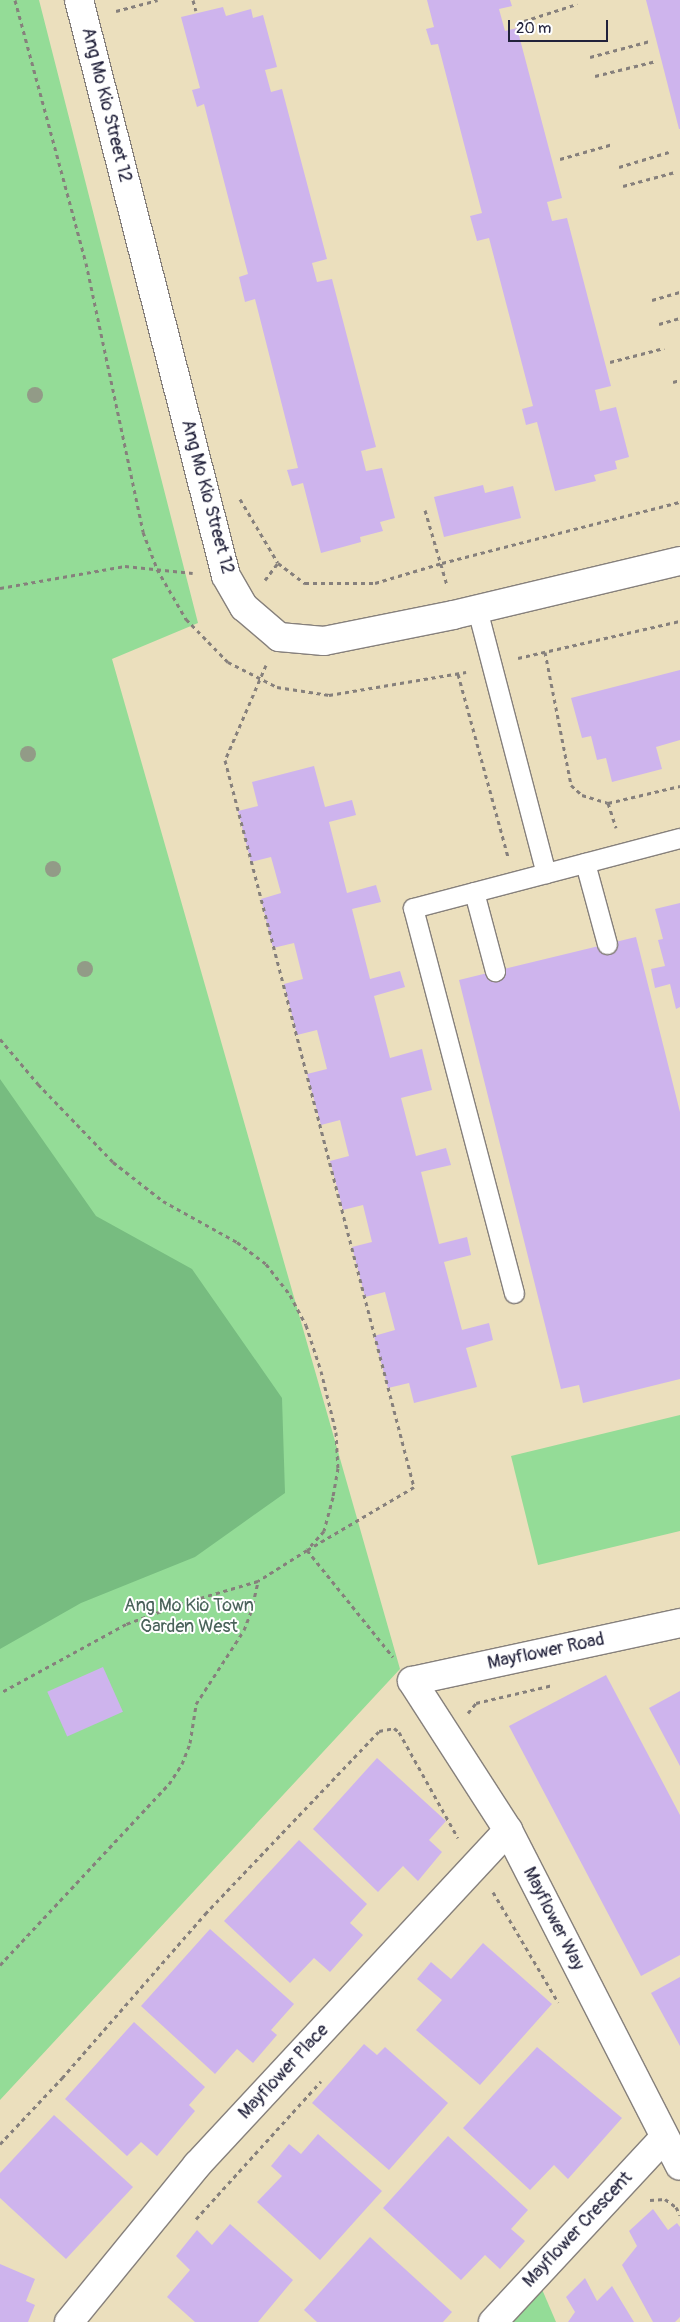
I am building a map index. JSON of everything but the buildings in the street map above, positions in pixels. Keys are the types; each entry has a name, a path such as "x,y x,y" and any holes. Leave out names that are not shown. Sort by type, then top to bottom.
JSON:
{"street":[{"name":"Ang Mo Kio Street 12","path":"80,0 226,576 244,607 278,637"},
{"path":"278,637 324,641 476,609 680,561"},
{"name":"Mayflower Road","path":"412,1681 680,1623"},
{"name":"Mayflower Way","path":"412,1681 508,1830 680,2166"},
{"name":"Mayflower Place","path":"69,2322 197,2165 508,1830"},
{"name":"Mayflower Crescent","path":"492,2322 664,2138"}],"lane":[{"path":"476,609 546,873"},
{"path":"514,1293 413,908 680,838"},
{"path":"585,863 607,944"},
{"path":"474,892 495,971"}],"path":[{"path":"15,0 86,263 144,532 157,568 186,619 228,662 277,687 329,695 458,674 680,620"},
{"path":"116,12 158,0"},
{"path":"193,0 196,11"},
{"path":"524,21 577,4"},
{"path":"115,6 118,21"},
{"path":"590,57 650,41"},
{"path":"595,76 656,61"},
{"path":"560,159 612,144"},
{"path":"618,167 668,152"},
{"path":"624,186 675,172"},
{"path":"652,300 680,292"},
{"path":"659,324 680,318"},
{"path":"610,362 664,348"},
{"path":"673,382 680,380"},
{"path":"238,495 278,563 305,583 375,583 442,563 680,502"},
{"path":"425,510 442,563"},
{"path":"0,588 125,566 226,576"},
{"path":"0,1693 126,1624 183,1603 258,1580 414,1487 225,760 278,637"},
{"path":"545,652 571,785 582,795 608,802 680,786"},
{"path":"458,674 514,881"},
{"path":"0,1039 38,1084 113,1162 163,1201 237,1242 266,1264 290,1295 306,1325 321,1371 336,1432 338,1468 334,1497 324,1531 307,1550"},
{"path":"307,1550 412,1681"},
{"path":"0,1965 169,1784 182,1764 190,1743 196,1704 244,1630 251,1612 258,1580"},
{"path":"0,2144 62,2078 205,1914 379,1731 394,1728 399,1732 475,1866 492,1891 486,1898"},
{"path":"191,2225 322,2080"},
{"path":"664,2199 676,2206 680,2215"}],"green space":[{"name":"Ang Mo Kio Town Garden West","path":"0,0 39,0 198,623 112,659 400,1669 0,2100"},
{"path":"0,1079 96,1216 192,1269 282,1398 285,1493 195,1557 81,1603 0,1649"},
{"path":"680,1415 680,1531 538,1565 511,1456"},
{"path":"541,2287 556,2322 508,2322"}]}
